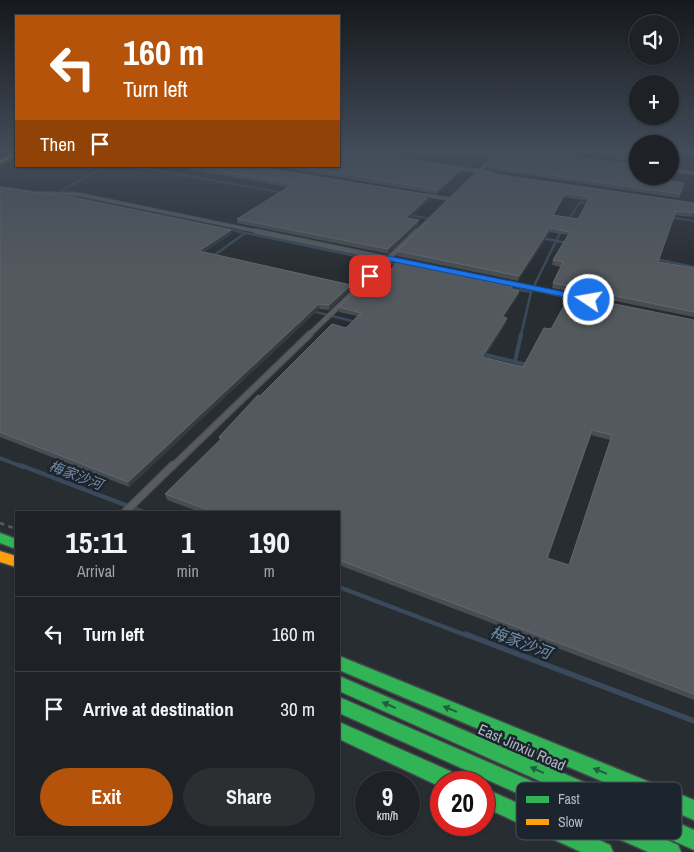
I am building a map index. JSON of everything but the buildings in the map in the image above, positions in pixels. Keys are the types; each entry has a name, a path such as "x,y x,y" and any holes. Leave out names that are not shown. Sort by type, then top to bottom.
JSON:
{"main road":[{"path":"0,538 15,544"},
{"path":"0,556 15,562"},
{"path":"340,663 626,782"},
{"name":"East Jinxiu Road","path":"340,683 563,782"},
{"path":"340,705 516,783"},
{"path":"340,730 430,772"},
{"path":"495,802 516,812"},
{"path":"682,805 694,810"},
{"name":"East Jinxiu Road","path":"682,835 694,840"},
{"path":"577,840 603,852"},
{"path":"644,840 671,852"}],"lane":[{"path":"26,192 77,194 386,261 407,262"},
{"path":"126,511 457,192"},
{"path":"421,194 450,199"},
{"path":"501,282 583,298"}],"path":[{"path":"0,523 15,529"}],"waterway":[{"path":"54,195 60,192"},
{"path":"277,192 284,193"},
{"path":"55,196 73,197 242,232"},
{"path":"568,221 580,202 591,204"},
{"path":"409,215 432,219"},
{"path":"669,217 694,221"},
{"path":"236,231 399,265"},
{"path":"556,241 561,231"},
{"path":"213,256 245,233"},
{"path":"542,238 556,241"},
{"path":"531,292 556,241"},
{"path":"556,241 567,243"},
{"path":"655,259 694,267"},
{"path":"508,288 531,292"},
{"path":"521,335 531,292"},
{"path":"312,311 356,322"},
{"path":"515,362 521,334"},
{"path":"482,354 515,362"},
{"path":"515,362 527,365"},
{"name":"梅家沙河","path":"0,458 23,467"},
{"name":"梅家沙河","path":"20,465 141,511"},
{"name":"梅家沙河","path":"340,587 468,636"},
{"name":"梅家沙河","path":"465,634 694,721"}],"traffic: fast":[{"path":"0,538 15,544"},
{"path":"340,663 626,782"},
{"path":"340,683 563,782"},
{"path":"340,705 516,783"},
{"path":"340,730 430,772"},
{"path":"495,802 516,812"},
{"path":"682,805 694,810"},
{"path":"682,835 694,840"},
{"path":"577,840 603,852"},
{"path":"644,840 671,852"}],"traffic: slow":[{"path":"0,556 15,562"}],"route":[{"path":"370,276 388,258 589,300"}]}
